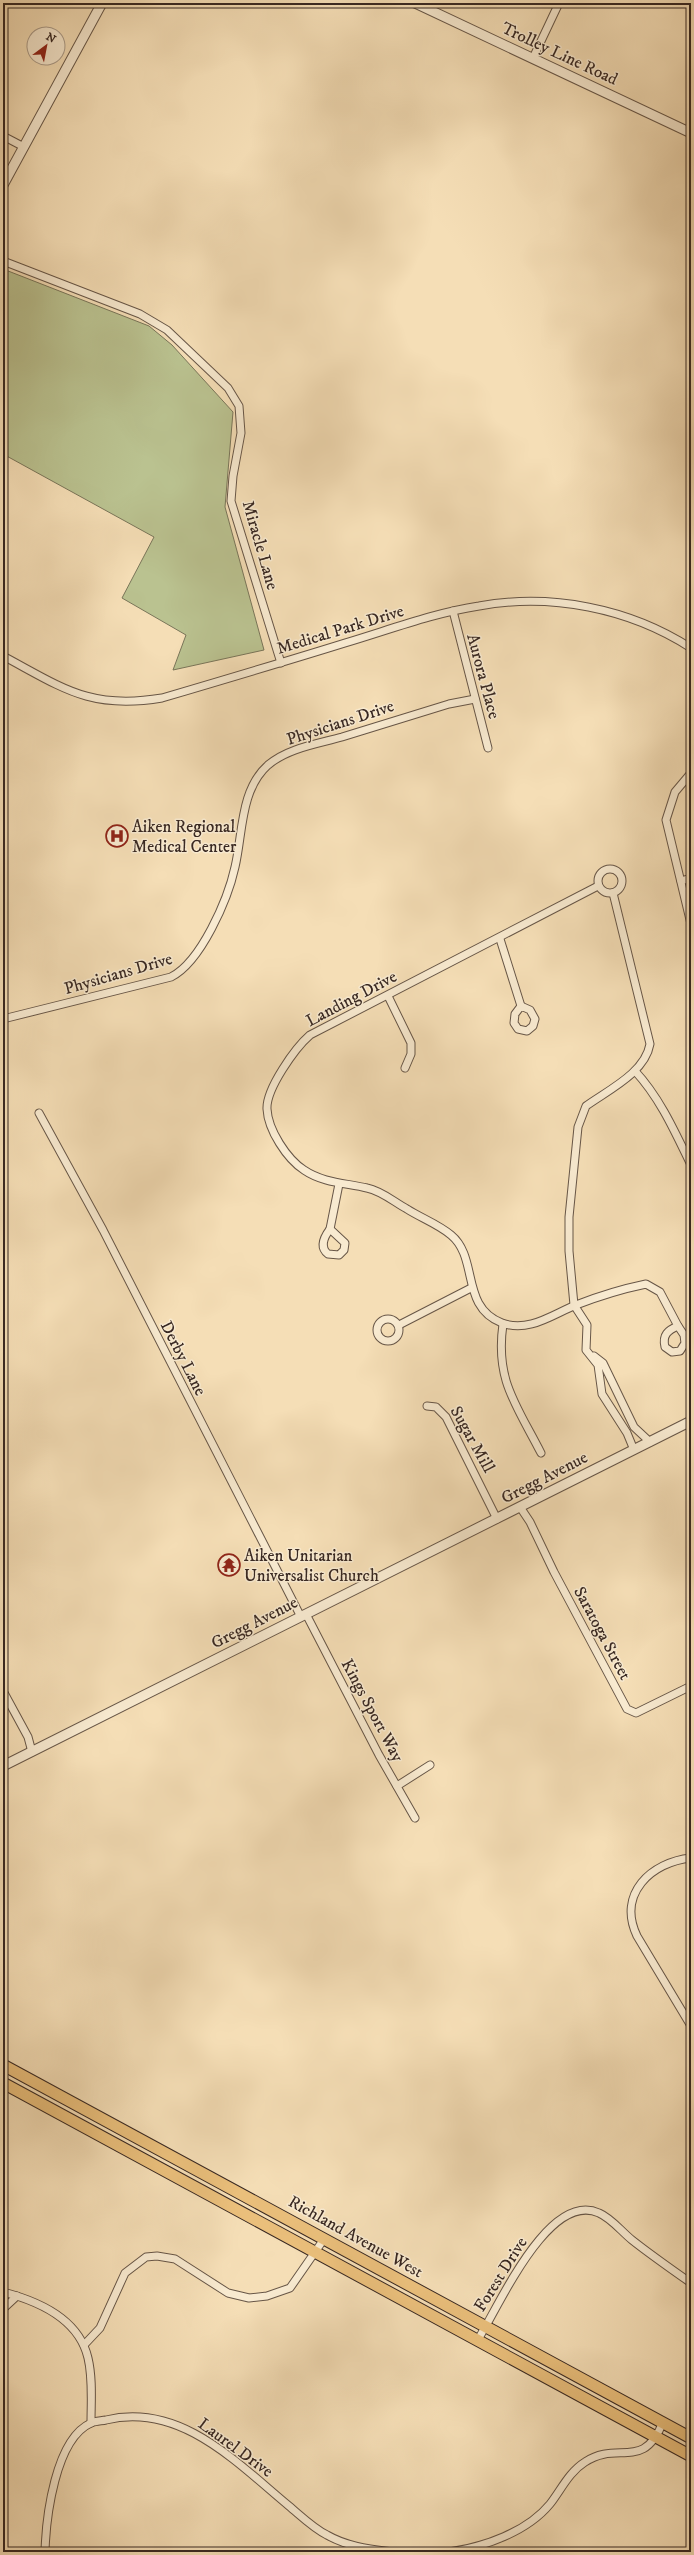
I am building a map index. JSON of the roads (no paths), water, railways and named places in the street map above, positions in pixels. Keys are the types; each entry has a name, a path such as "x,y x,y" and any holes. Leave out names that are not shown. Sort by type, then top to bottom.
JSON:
{"main road":[{"name":"Richland Avenue West","path":"3,2064 691,2438"},
{"name":"Richland Avenue West","path":"3,2083 691,2456"}],"street":[{"path":"3,185 102,3"},
{"name":"Trolley Line Road","path":"415,3 691,133"},
{"path":"532,58 559,3"},
{"path":"3,136 24,147"},
{"name":"Miracle Lane","path":"3,261 140,314 168,330 228,388 239,406 241,433 231,501 281,663"},
{"name":"Medical Park Drive","path":"3,656 73,693 98,700 125,703 162,698 453,611 516,601 571,604 633,619 691,648"},
{"name":"Aurora Place","path":"453,611 488,748"},
{"name":"Physicians Drive","path":"3,1019 171,977 190,964 200,950 225,897 235,867 242,819 256,782 270,764 296,750 449,704 475,699"},
{"path":"691,773 675,792 666,820 691,924"},
{"name":"Landing Drive","path":"503,1324 484,1309 471,1288 466,1259 452,1235 386,1196 369,1188 339,1184 304,1170 288,1155 270,1122 267,1109 268,1100 276,1082 304,1041 598,886 599,878 603,872 614,870 621,880 619,888 613,893"},
{"path":"681,881 691,878"},
{"path":"598,886 604,891 613,893 650,1038 647,1056 635,1071 586,1106 580,1119 568,1234 574,1305 587,1325 586,1350 598,1365 600,1386 605,1402 627,1433 634,1450"},
{"path":"500,939 521,1006"},
{"path":"388,996 411,1043 411,1054 405,1068"},
{"path":"635,1071 652,1092 672,1125 691,1165"},
{"name":"Derby Lane","path":"39,1113 103,1230 304,1615"},
{"path":"330,1229 339,1184"},
{"path":"541,1452 506,1388 501,1358 503,1324 521,1325 542,1321 574,1305 646,1284 660,1292 678,1326"},
{"path":"400,1325 471,1288"},
{"path":"586,1350 603,1363 634,1427 650,1442"},
{"name":"Sugar Mill","path":"427,1406 436,1406 446,1417 497,1519"},
{"name":"Gregg Avenue","path":"3,1766 691,1421"},
{"name":"Saratoga Street","path":"520,1507 530,1522 554,1572 627,1709 636,1713 691,1686"},
{"name":"Kings Sport Way","path":"304,1615 415,1818"},
{"path":"3,1691 28,1737 32,1752"},
{"path":"397,1786 430,1765"},
{"path":"691,1858 665,1864 649,1875 638,1888 631,1909 632,1924 637,1936 691,2026"},
{"name":"Forest Drive","path":"477,2341 525,2258 535,2245 561,2219 580,2210 592,2211 604,2216 632,2240 691,2283"},
{"path":"84,2345 100,2328 125,2273 146,2258 157,2256 175,2259 228,2293 249,2298 267,2296 290,2288 324,2239"},
{"path":"3,2292 39,2304 60,2317 73,2329 84,2345 90,2372 91,2423"},
{"path":"3,2309 17,2296"},
{"name":"Laurel Drive","path":"45,2552 52,2500 61,2461 70,2442 91,2423 111,2418 141,2416 161,2418 177,2424 218,2447 326,2535 355,2546 394,2552"},
{"path":"449,2552 487,2543 532,2520 550,2504 566,2481 585,2462 599,2456 642,2451 657,2438 663,2422"}],"place":[{"name":"Aiken Regional Medical Center","path":"117,836"},
{"name":"Aiken Unitarian Universalist Church","path":"229,1565"}]}
